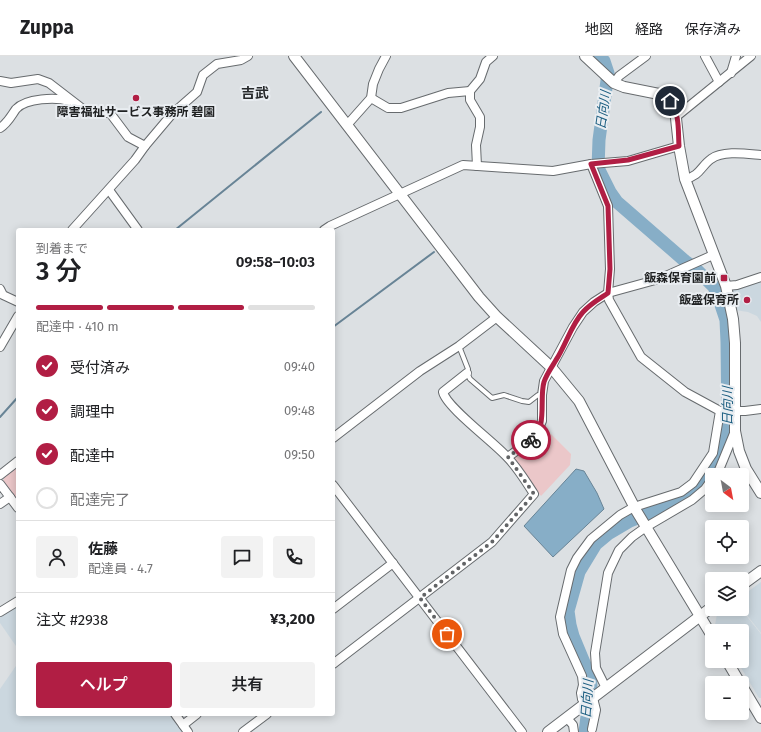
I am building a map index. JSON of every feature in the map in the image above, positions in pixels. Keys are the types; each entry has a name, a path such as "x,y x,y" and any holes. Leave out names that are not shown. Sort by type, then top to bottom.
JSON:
{"street":[{"path":"74,228 136,160 145,146 172,114 196,92 203,75 217,64 241,60 248,56"},
{"path":"294,56 464,278 497,317 551,367 579,401 636,510 705,624"},
{"path":"347,125 371,98 373,84 386,56"},
{"path":"477,166 476,145 480,127 480,117 470,100 470,91 480,79 486,62 493,56"},
{"path":"585,56 613,82 659,94 670,101 676,109 679,146 685,179 713,256 726,286 733,319 735,343 735,431 739,452 746,469 761,493"},
{"path":"613,82 646,56"},
{"path":"705,56 720,82"},
{"path":"731,73 736,56"},
{"path":"677,116 751,56"},
{"path":"0,81 11,83 38,79 50,83 88,113 110,113 128,137 145,146"},
{"path":"371,98 388,108 401,108 448,93 470,91"},
{"path":"0,128 5,125 17,108 29,101 62,98 72,101"},
{"path":"327,228 463,165 553,171 591,164 628,160 679,146"},
{"path":"685,179 693,177 712,158 725,154 761,155"},
{"path":"591,164 608,206 610,269 608,293 609,300 641,357 685,392 720,411 745,411 761,409"},
{"path":"108,190 136,228"},
{"path":"508,457 535,437 542,421 542,395 544,381 573,327 583,312 594,302 608,293 659,279 713,256"},
{"path":"726,286 738,285 761,277"},
{"path":"1,293 16,301"},
{"path":"335,436 420,371 459,346 497,317"},
{"path":"0,347 16,319"},
{"path":"335,662 492,542 534,494 508,457 462,416 444,397 443,392 467,372"},
{"path":"587,703 582,699 582,676 563,634 560,617 571,570 577,558 591,540 620,515 681,492 692,483 713,452 720,411"},
{"path":"719,468 735,431"},
{"path":"0,475 16,463"},
{"path":"0,484 16,505"},
{"path":"335,488 522,732"},
{"path":"606,688 596,668 596,653 608,573 620,550 645,525 692,500 705,489"},
{"path":"0,504 10,497"},
{"path":"335,607 393,563"},
{"path":"749,580 761,571"},
{"path":"0,612 16,602"},
{"path":"548,732 705,612"},
{"path":"749,698 761,718"},
{"path":"587,703 595,701 596,710 592,729"},
{"path":"176,716 188,732"},
{"path":"183,725 194,716"},
{"path":"243,732 264,716"},
{"path":"567,718 573,725 574,732"}],"lane":[{"path":"459,346 468,368 467,372 470,379 492,398 504,395 529,402 538,395 542,395"}],"shaded area":[{"name":"飯盛保育所","path":"761,281 761,322 757,316 748,312 735,310 730,290"},
{"path":"544,427 571,454 570,465 541,496 514,461 514,456"},
{"path":"16,468 16,499 3,483 4,477"},
{"path":"761,582 761,633 748,616 749,616 749,591"},
{"path":"16,607 16,646 0,623 0,617"},
{"path":"717,616 747,616 761,634 761,698 759,698 749,681 749,676 746,676 741,668 749,668 749,624 715,624"},
{"path":"16,666 16,716 171,716 183,732 0,732 0,689"}],"water":[{"path":"576,469 584,471 597,493 604,509 553,557 524,526"}],"waterway":[{"name":"日向川","path":"585,732 591,685 590,677 573,636 568,611 579,572 596,544 608,534 630,521 682,500 696,492 714,469 728,428 726,320 714,287 696,269 617,202 610,192 598,168 599,140 608,73 604,61 598,56"},
{"path":"177,228 321,112"},
{"path":"335,326 434,252"},
{"path":"0,417 16,399"}],"way so far":[{"path":"447,634 420,598 492,542 534,494 508,457 531,440"}],"place":[{"name":"障害福祉サービス事務所 碧園","path":"136,98"},
{"name":"飯森保育園前","path":"724,278"},
{"name":"飯盛保育所","path":"747,300"}],"district":[{"name":"吉武","path":"255,93"}],"route":[{"path":"531,440 535,437 542,421 542,395 544,381 551,367 583,312 594,302 608,293 610,269 608,206 591,164 628,160 679,146 676,109 670,101"}]}
